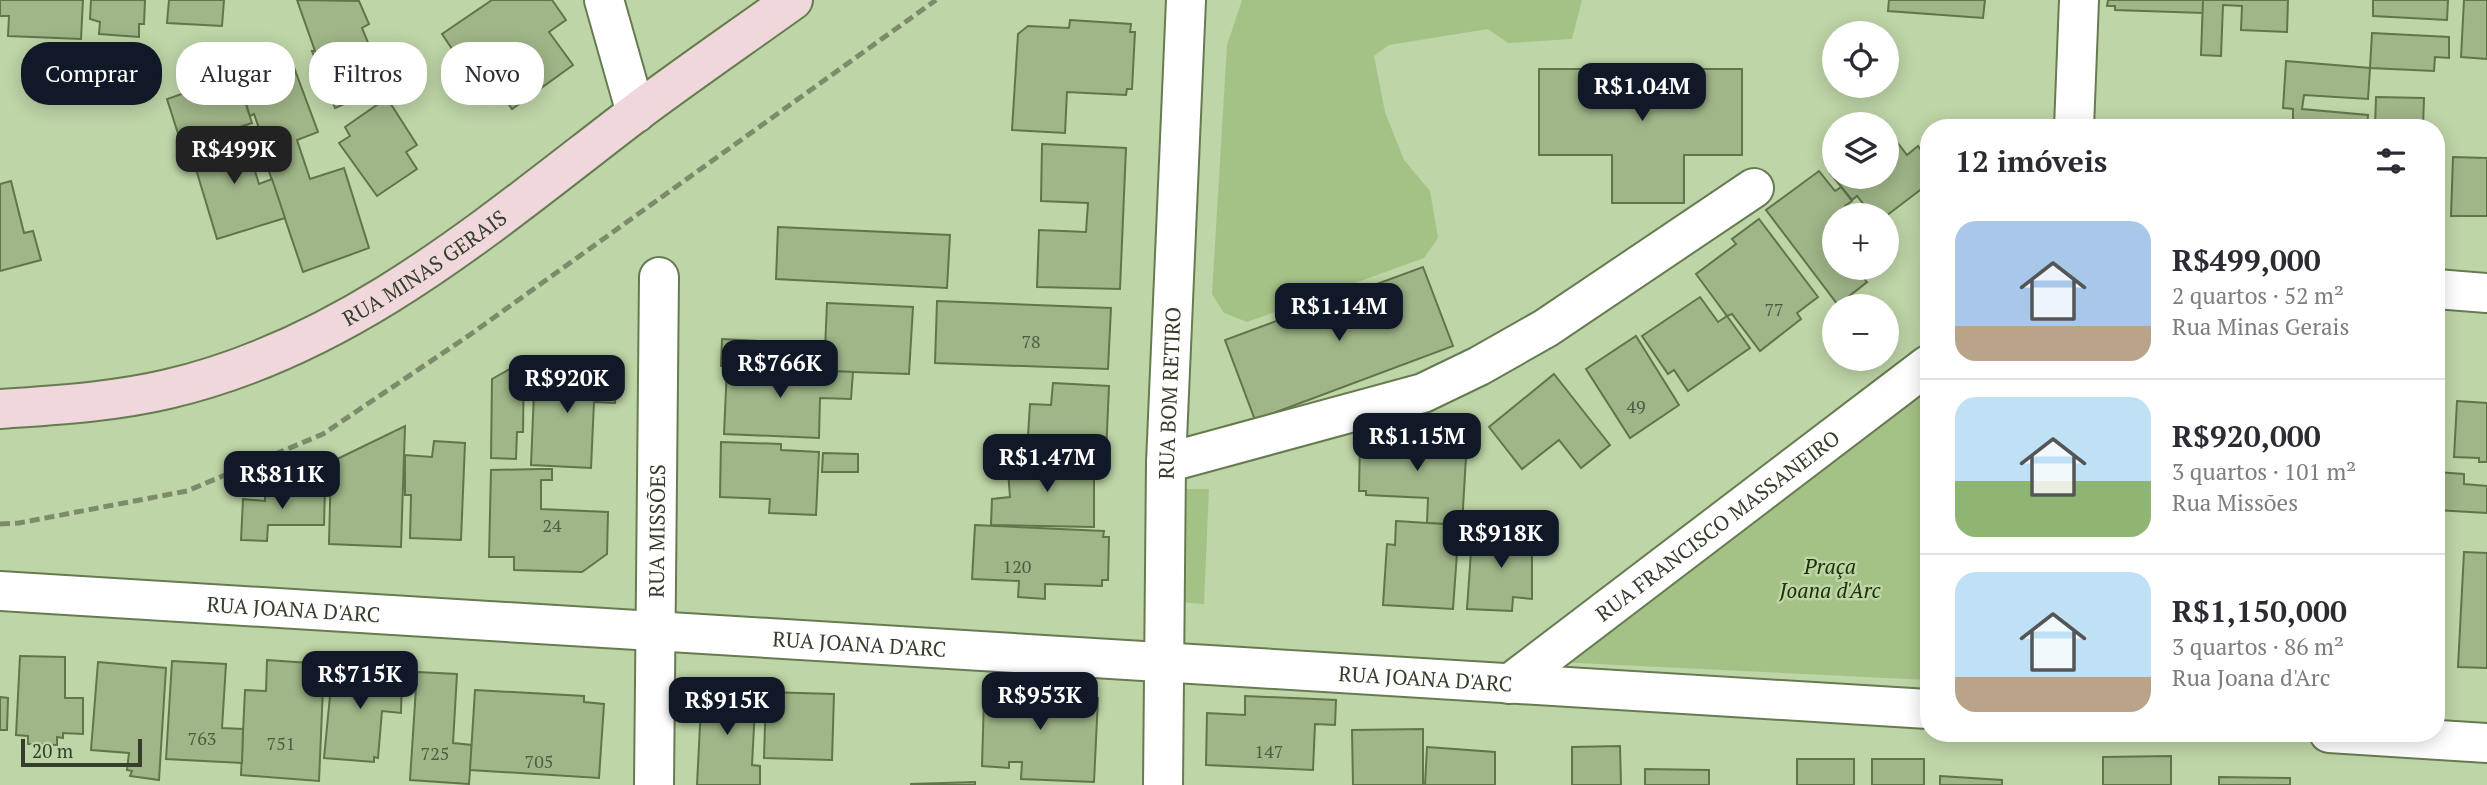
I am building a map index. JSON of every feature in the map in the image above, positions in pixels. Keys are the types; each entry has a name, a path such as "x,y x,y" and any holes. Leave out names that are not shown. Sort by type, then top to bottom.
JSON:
{"main road":[{"name":"RUA MINAS GERAIS","path":"0,409 75,403 168,389 290,347 335,326 428,271 478,236 636,113 793,0"}],"street":[{"path":"604,0 636,113"},
{"name":"RUA BOM RETIRO","path":"1163,785 1166,463 1186,0"},
{"path":"2074,119 2079,0"},
{"path":"1166,463 1423,393 1546,328 1754,188"},
{"name":"RUA MISSÕES","path":"654,785 659,277"},
{"path":"2445,290 2487,293"},
{"name":"RUA FRANCISCO MASSANEIRO","path":"1509,684 1920,371"},
{"name":"RUA JOANA D'ARC","path":"0,591 1920,709"},
{"path":"2445,740 2487,743"}],"green space":[{"path":"1242,0 1582,0 1572,39 1508,43 1488,29 1389,45 1374,56 1385,112 1404,160 1430,191 1438,238 1424,258 1247,322 1224,313 1212,294 1227,45"},
{"name":"Praça Joana d'Arc","path":"1920,387 1920,680 1556,662"},
{"path":"1181,489 1209,489 1204,604 1178,602"}],"building":[{"path":"0,0 83,0 81,39 8,36 9,16 0,16"},
{"path":"91,0 145,0 144,24 139,24 139,37 99,34 100,22 90,19"},
{"path":"169,0 224,0 222,26 167,23"},
{"path":"297,0 359,1 369,24 362,28 368,42 312,42"},
{"path":"492,0 552,0 566,20 549,32 573,65 544,86 544,42 447,42 442,34"},
{"path":"1889,0 1985,0 1983,18 1888,11"},
{"path":"2108,0 2203,0 2203,13 2115,10 2115,6 2107,6"},
{"path":"2203,0 2288,0 2287,32 2241,30 2242,6 2223,5 2221,56 2201,55"},
{"path":"2373,0 2448,0 2447,20 2373,16"},
{"path":"2464,0 2487,0 2487,59 2461,57"},
{"path":"1070,20 1131,24 1130,32 1135,32 1132,89 1127,89 1126,95 1067,92 1065,133 1012,130 1018,34 1028,26 1069,28"},
{"path":"2372,33 2449,37 2449,58 2435,57 2434,71 2370,68"},
{"path":"2286,61 2370,68 2368,99 2304,95 2302,109 2368,115 2368,119 2293,119 2293,109 2283,108"},
{"path":"1539,69 1742,69 1742,155 1684,155 1684,203 1612,203 1612,155 1539,155"},
{"path":"295,70 318,132 297,140 310,179 344,168 369,248 303,272 257,136 261,134 254,114 250,116 246,105 295,105"},
{"path":"176,96 176,105 246,105 252,123 182,146 167,99"},
{"path":"2376,97 2424,98 2423,119 2375,119"},
{"path":"377,105 391,105 417,145 406,152 417,169 377,196 339,143 350,136 345,127"},
{"path":"242,129 259,184 272,179 285,218 217,239 189,146"},
{"path":"1042,144 1126,148 1120,289 1037,287 1039,230 1086,232 1088,203 1041,201"},
{"path":"1899,144 1907,155 1918,146 1920,190 1899,206 1899,203 1863,203 1857,196 1852,200 1843,189 1899,189"},
{"path":"2453,157 2487,158 2487,216 2451,216"},
{"path":"1819,171 1822,175 1822,189 1843,189 1852,201 1822,203 1822,280 1867,282 1852,294 1830,294 1766,210"},
{"path":"11,181 24,233 33,231 41,260 0,271 0,184"},
{"path":"1759,219 1818,297 1797,313 1801,319 1760,351 1732,314 1727,316 1696,274 1736,244 1732,239"},
{"path":"778,227 950,235 947,288 776,279"},
{"path":"1423,267 1453,346 1255,420 1225,340"},
{"path":"1700,297 1718,322 1727,316 1750,348 1688,391 1674,370 1668,374 1642,336"},
{"path":"937,301 1111,308 1108,369 935,363"},
{"path":"827,303 913,307 909,374 824,371"},
{"path":"1636,336 1679,405 1630,438 1586,369"},
{"path":"722,339 777,342 777,346 794,348 793,370 721,366"},
{"path":"524,361 523,432 517,432 516,459 491,458 492,379"},
{"path":"727,367 853,372 851,399 820,398 819,438 724,434"},
{"path":"535,368 594,370 594,374 617,375 615,403 594,402 591,468 531,465"},
{"path":"1554,374 1610,445 1581,468 1559,440 1522,469 1489,427"},
{"path":"1053,383 1109,386 1106,454 1027,452 1030,404 1051,405"},
{"path":"2457,401 2487,403 2487,462 2479,462 2479,458 2454,457"},
{"path":"405,426 401,547 329,544 331,462"},
{"path":"1368,435 1467,440 1462,525 1427,523 1428,498 1366,495 1366,491 1359,491 1360,440 1368,440"},
{"path":"434,441 465,443 461,540 410,538 411,495 405,495 405,455 432,457"},
{"path":"721,442 781,444 781,450 819,452 816,515 769,513 770,499 720,497"},
{"path":"823,453 858,454 858,472 822,472"},
{"path":"1007,458 1094,460 1094,527 991,525 992,499 1010,497"},
{"path":"552,469 552,480 541,480 541,509 608,512 607,554 582,572 514,570 514,557 489,557 491,470"},
{"path":"2445,473 2464,474 2464,484 2487,486 2487,513 2445,511"},
{"path":"275,486 325,488 324,525 268,525 267,541 241,540 243,499 265,501 265,490"},
{"path":"1396,521 1459,525 1453,609 1383,605 1387,544 1395,545"},
{"path":"975,525 1104,531 1103,537 1109,537 1108,580 1102,580 1102,586 1045,584 1045,599 1018,597 1019,581 972,579"},
{"path":"1508,525 1532,526 1532,599 1513,597 1512,611 1467,609 1472,537 1508,539"},
{"path":"2464,552 2487,553 2487,668 2458,667"},
{"path":"20,656 65,657 65,698 83,698 83,734 63,733 63,738 57,737 57,745 28,744 28,736 16,735"},
{"path":"267,660 324,664 319,781 241,775 245,690 266,691"},
{"path":"172,661 226,664 222,728 243,729 242,763 166,759"},
{"path":"98,662 166,668 159,780 130,776 132,771 127,770 129,753 91,750"},
{"path":"333,665 402,672 401,713 382,711 378,758 374,757 374,762 324,758"},
{"path":"417,672 457,674 453,743 472,745 469,784 410,780"},
{"path":"993,676 1035,678 1035,694 1098,698 1094,782 1021,779 1022,762 1009,762 1009,768 982,766 984,698 992,698"},
{"path":"702,686 756,689 752,765 760,766 760,785 697,785"},
{"path":"475,690 584,696 584,702 604,704 599,778 470,770"},
{"path":"766,692 834,694 832,760 764,758"},
{"path":"1245,696 1336,700 1335,725 1315,724 1313,770 1206,765 1207,713 1245,715"},
{"path":"0,697 8,698 7,730 0,730"},
{"path":"1423,729 1423,785 1353,785 1352,730"},
{"path":"1620,746 1621,785 1572,785 1572,747"},
{"path":"1427,747 1495,752 1495,785 1425,785"},
{"path":"2171,756 2171,785 2103,785 2103,757"},
{"path":"1797,759 1854,759 1854,785 1797,785"},
{"path":"1872,759 1924,759 1924,785 1872,785"},
{"path":"1645,769 1709,770 1709,785 1645,785"},
{"path":"1940,776 2002,780 2002,785 1940,785"},
{"path":"2219,777 2290,778 2290,785 2219,785"},
{"path":"975,782 975,785 911,785 911,784"}],"railway":[{"path":"0,524 19,523 187,491 323,434 471,334 936,0"}]}
